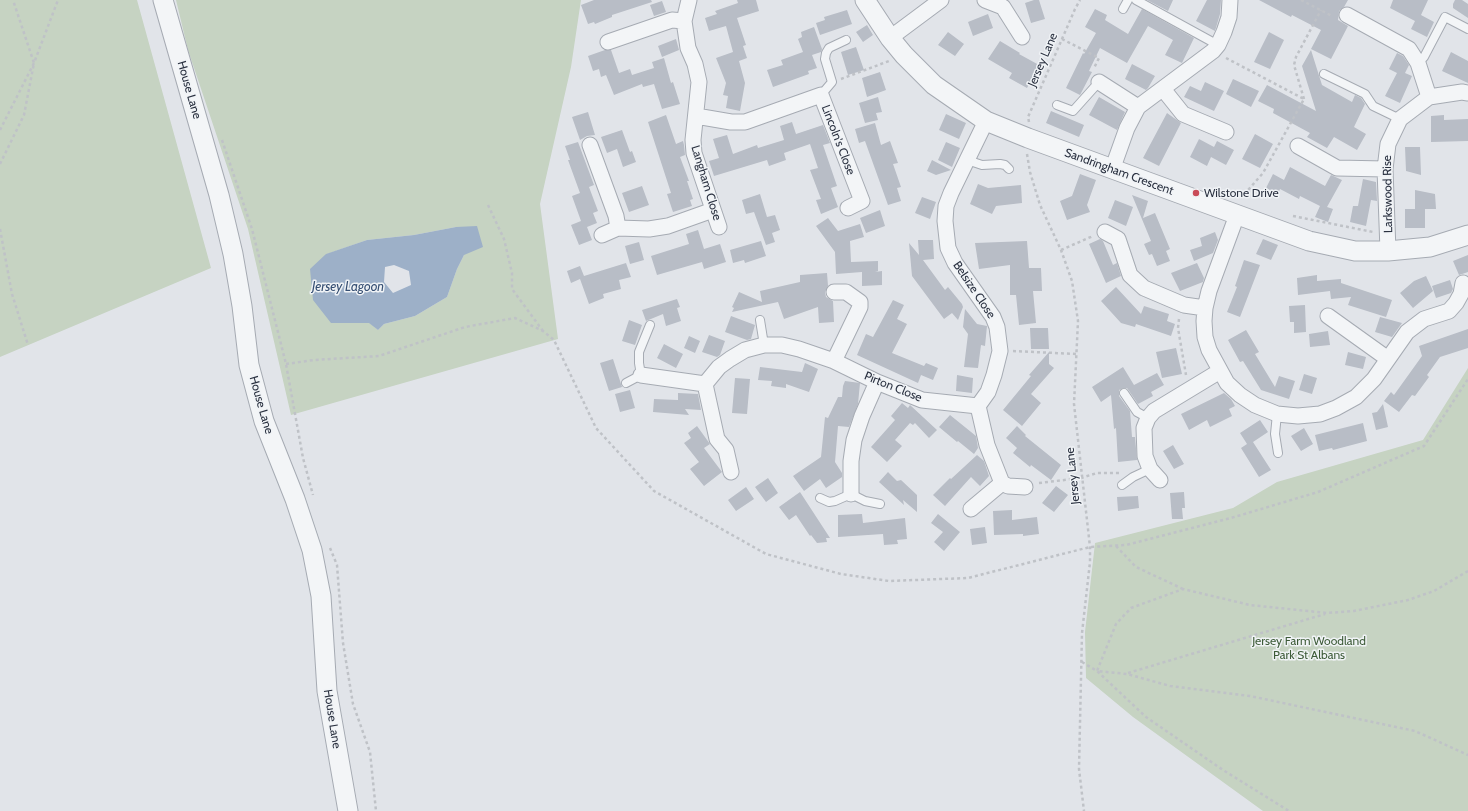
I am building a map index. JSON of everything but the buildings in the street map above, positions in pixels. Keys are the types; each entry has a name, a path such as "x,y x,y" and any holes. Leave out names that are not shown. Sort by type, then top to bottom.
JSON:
{"street":[{"name":"House Lane","path":"163,0 219,195 237,276 249,365 264,420 295,499 312,550 321,596 327,691 348,811"},
{"name":"Langham Close","path":"689,0 684,21 688,48 695,64 699,82 693,140 694,153 719,227"},
{"name":"Sandringham Crescent","path":"865,0 890,38 904,55 934,85 986,121 1112,170 1239,207 1309,240 1355,251 1388,245 1430,247 1468,235"},
{"path":"890,38 941,0"},
{"path":"985,0 1003,7 1022,37"},
{"path":"1112,170 1127,128 1138,107 1215,48 1224,32 1229,17 1230,0"},
{"path":"1347,16 1409,49 1418,63 1429,97"},
{"path":"608,42 672,20 684,21"},
{"path":"1099,82 1138,107"},
{"path":"1163,89 1183,114 1226,132"},
{"name":"Larkswood Rise","path":"1388,245 1385,169 1388,144 1400,119 1429,97 1462,92 1468,93"},
{"name":"Lincoln's Close","path":"696,116 731,122 745,122 821,95 862,201 848,208"},
{"name":"Belsize Close","path":"978,406 988,392 1000,351 997,327 993,317 955,263 948,248 945,221 946,206 986,121"},
{"path":"590,145 616,216 618,228"},
{"path":"1298,146 1337,168 1385,169"},
{"path":"1239,207 1209,291 1205,308 1205,336 1209,350 1227,383 1240,396 1255,405 1277,414 1298,416 1320,414 1356,398 1374,379 1407,332 1424,319 1449,311 1462,294 1466,282"},
{"path":"602,235 618,228 649,229 668,226 713,210"},
{"path":"1105,232 1118,239 1130,275 1144,288 1184,305 1205,308"},
{"path":"834,292 846,292 860,302 860,308 834,361"},
{"path":"1328,316 1388,359"},
{"name":"Pirton Close","path":"705,384 719,367 745,350 764,345 782,345 834,361 877,382 922,400 978,406"},
{"path":"1156,474 1145,456 1144,428 1148,418 1154,410 1220,371"},
{"path":"641,375 705,384 717,439 726,450 731,472"},
{"path":"851,494 851,461 854,440 862,416 877,382"},
{"path":"978,406 987,445 1002,483 1008,486 1025,487"},
{"path":"971,509 1002,483"}],"lane":[{"path":"1123,9 1128,0"},
{"path":"1136,0 1215,48"},
{"path":"1418,63 1424,57 1445,17 1468,29"},
{"path":"821,95 832,82 825,59 826,53 829,48 846,40"},
{"path":"1324,74 1365,94 1373,106 1400,119"},
{"path":"1057,105 1073,111 1099,82"},
{"path":"967,160 982,165 1005,165 1009,169"},
{"path":"760,320 764,345"},
{"path":"626,383 641,375 639,352 650,325"},
{"path":"1124,393 1137,412 1148,418"},
{"path":"1277,414 1274,434 1278,453"},
{"path":"1122,485 1133,477 1156,474"},
{"path":"820,498 829,502 851,494 864,501 880,504"}],"path":[{"path":"0,164 24,115 34,63 13,0"},
{"path":"0,130 34,63 58,0"},
{"name":"Jersey Lane","path":"1029,124 1028,117 1074,9 1080,0"},
{"path":"1302,0 1336,17 1338,12 1347,16"},
{"path":"1239,207 1263,173 1304,99 1294,65 1296,57 1321,10"},
{"path":"1062,39 1099,58 1093,69 1099,82"},
{"path":"1215,48 1304,99"},
{"path":"832,82 904,55"},
{"name":"Jersey Lane","path":"1026,148 1030,172 1040,205 1061,250 1072,281 1078,321 1074,404 1081,478 1090,547 1090,562 1082,633 1079,768 1084,811"},
{"path":"488,205 504,238 512,273 512,289 543,332"},
{"path":"1286,216 1380,233 1388,245"},
{"path":"0,229 12,294 28,346"},
{"path":"1061,250 1105,232"},
{"path":"1184,305 1178,328 1186,375 1192,388"},
{"path":"286,364 314,360 379,356 465,327 515,318 543,332 554,340 596,428 654,491 766,554 842,574 889,581 968,578 1090,547 1126,545 1231,518 1318,492 1424,446 1468,379"},
{"path":"1000,351 1076,354"},
{"path":"1025,487 1032,483 1081,478 1097,473 1126,473 1133,477"},
{"path":"1116,546 1136,567 1183,589 1250,605 1327,613 1354,611 1408,600 1434,591 1468,571"},
{"path":"1097,671 1116,624 1131,608 1183,589"},
{"path":"1127,674 1327,613"},
{"path":"1082,662 1097,671 1146,717 1223,770 1289,811"},
{"path":"1097,671 1127,674 1170,686 1250,696 1415,731 1468,755"}],"green space":[{"path":"0,0 137,0 211,268 0,357"},
{"path":"176,0 581,0 571,67 540,204 558,339 291,415 248,229 188,50","holes":["456,227 464,255 457,269 447,297 415,316 384,324 378,330 370,323 327,254 367,240 414,235"]},
{"name":"Jersey Farm Woodland Park St Albans","path":"1468,368 1468,811 1263,811 1133,717 1086,678 1085,632 1095,543 1233,508 1277,482 1423,440"}],"water":[{"name":"Jersey Lagoon","path":"477,226 483,247 464,255 457,269 447,297 415,316 384,324 378,330 369,323 331,323 313,300 310,269 326,254 367,240 414,235 456,227","holes":["394,265 409,271 411,285 393,293 384,282 385,267"]}],"place":[{"name":"Wilstone Drive","path":"1196,193"}]}
